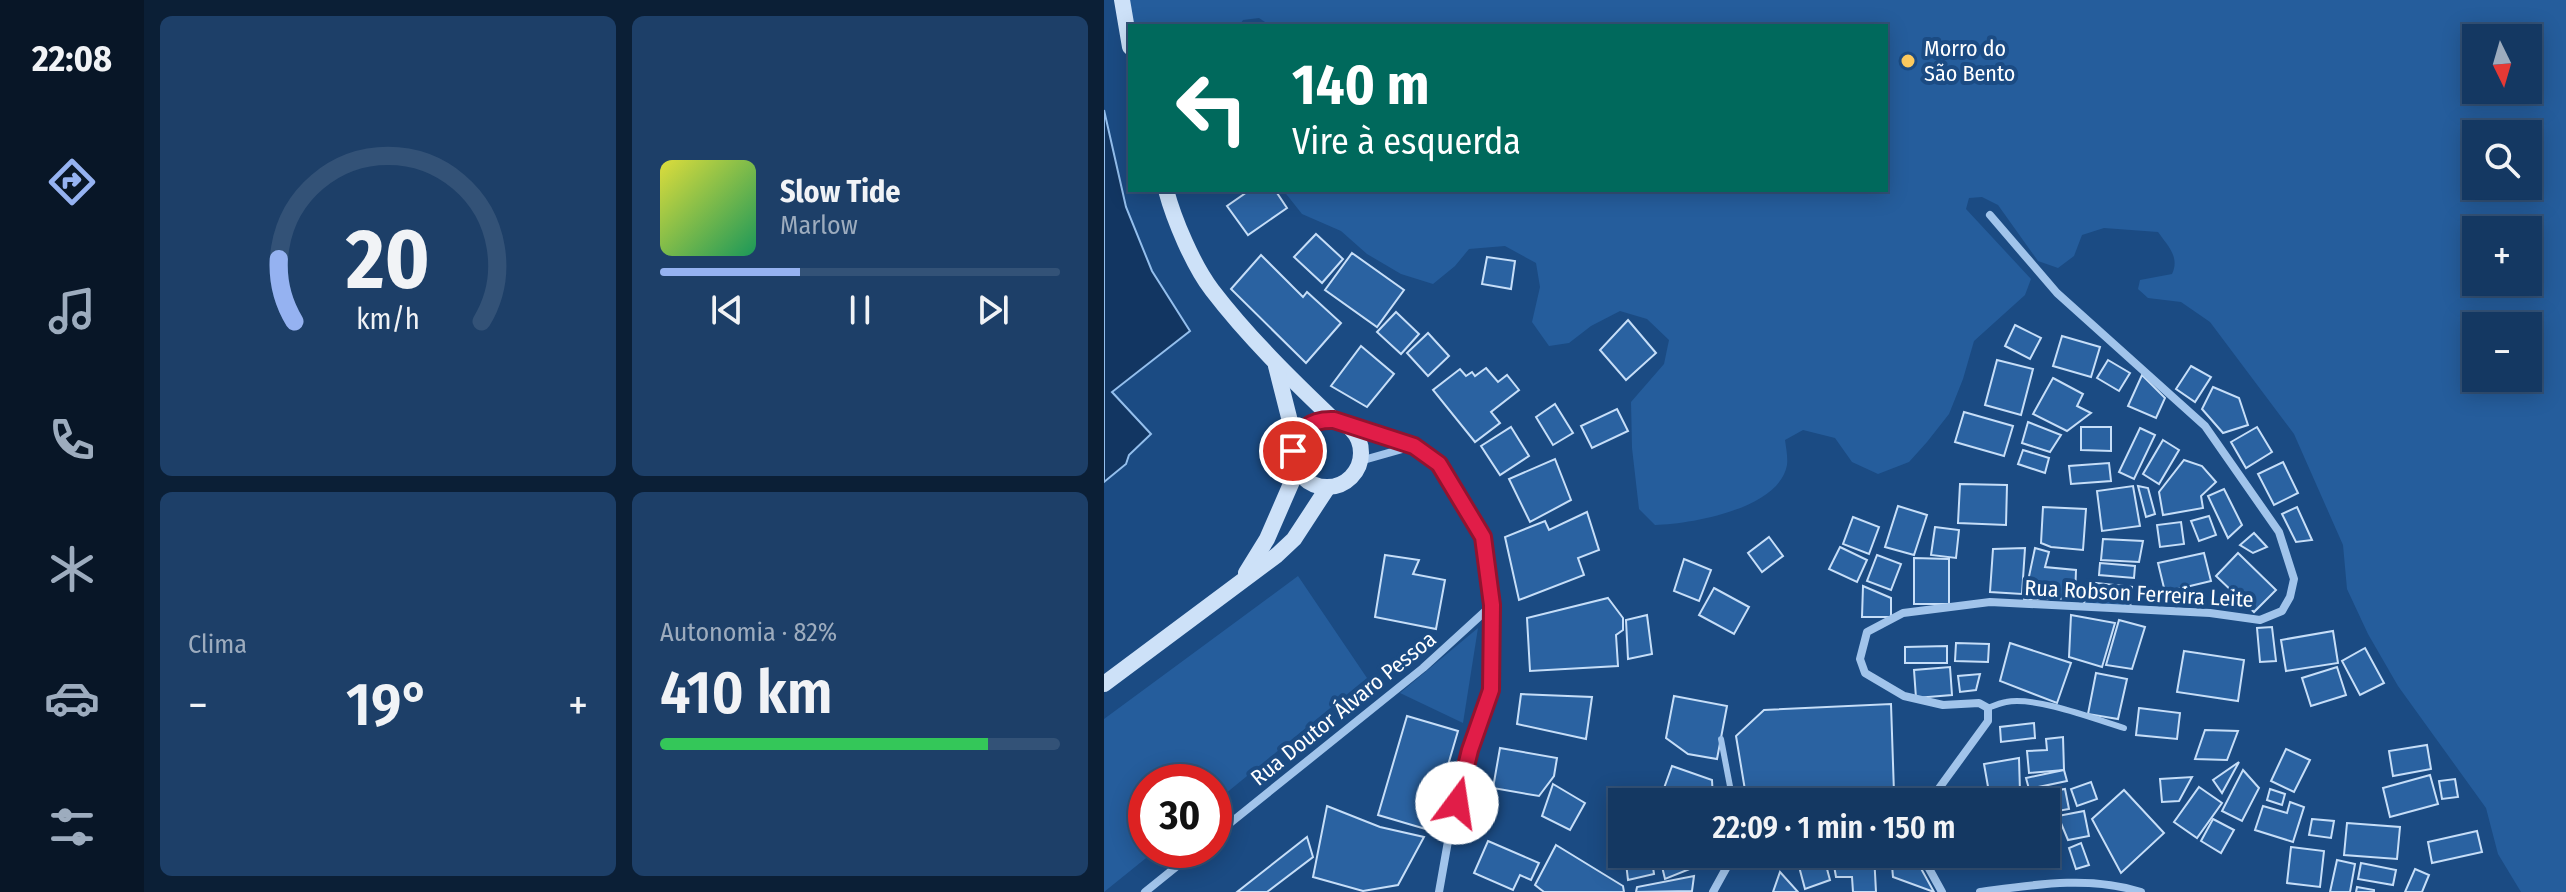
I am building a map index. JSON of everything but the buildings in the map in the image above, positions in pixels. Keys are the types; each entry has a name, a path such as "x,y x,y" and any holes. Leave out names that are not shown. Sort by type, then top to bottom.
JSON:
{"main road":[{"path":"1122,0 1128,35"},
{"path":"1167,192 1189,249 1210,288 1276,364 1358,441 1360,461 1349,479 1339,485 1314,485 1297,470"},
{"path":"1241,581 1267,539 1297,470 1293,451 1295,441 1276,364"},
{"path":"1295,441 1315,421 1339,423"},
{"path":"1104,684 1294,539 1328,487"}],"street":[{"name":"Rua Robson Ferreira Leite","path":"1988,708 1979,703 1943,705 1904,696 1865,673 1860,659 1867,632 1903,613 1990,602 2210,613 2260,620 2282,611 2290,597 2294,579 2279,532 2205,426 2057,293 1990,215"},
{"path":"1339,423 1414,446 1439,464 1483,537 1492,605 1491,690 1470,750 1450,830 1439,892"},
{"path":"1360,461 1414,446"},
{"name":"Rua Doutor Álvaro Pessoa","path":"1232,822 1423,668 1492,605"},
{"path":"1939,788 1988,721 1988,708"},
{"path":"1145,892 1175,868"},
{"path":"1713,892 1726,868"},
{"path":"1929,868 1942,892"},
{"path":"1980,892 2032,885 2082,883 2117,884 2141,892"}],"lane":[{"path":"1988,708 2008,701 2036,704 2124,728"},
{"path":"1721,739 1730,788"}],"shaded area":[{"path":"1128,0 2566,0 2566,892 2521,892 2498,854 2486,808 2398,686 2347,589 2343,545 2294,434 2210,322 2181,302 2148,298 2138,289 2140,280 2172,274 2174,257 2158,232 2104,228 2082,235 2074,256 2058,268 2038,261 1998,205 1982,197 1969,198 1966,209 2031,279 2025,295 1974,341 1949,414 1909,462 1878,474 1852,462 1835,438 1803,430 1785,440 1787,465 1781,480 1768,493 1732,511 1655,525 1639,509 1632,448 1631,402 1664,364 1669,340 1647,319 1620,311 1591,326 1569,343 1549,346 1532,322 1540,287 1536,263 1505,246 1469,249 1455,266 1433,284 1401,274 1367,254 1341,231 1302,214 1285,192 1888,192 1888,24 1268,24 1259,18 1243,20 1240,24 1132,24"},
{"path":"1104,110 1126,207 1152,271 1190,331 1112,392 1151,434 1129,455 1126,464 1104,482"},
{"path":"1298,576 1367,678 1232,788 1232,764 1128,764 1128,868 1134,868 1104,892 1104,719"},
{"path":"1478,628 1463,723 1400,693"}],"place":[{"name":"Morro do São Bento","path":"1908,61"}],"route":[{"path":"1293,451 1295,441 1307,426 1325,420 1334,420 1414,446 1439,464 1483,537 1492,605 1491,690 1470,750 1457,803"}]}
